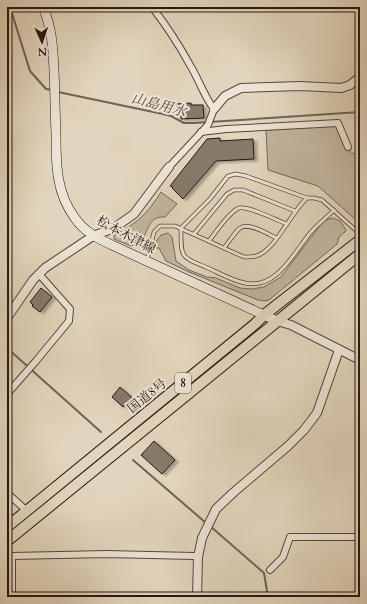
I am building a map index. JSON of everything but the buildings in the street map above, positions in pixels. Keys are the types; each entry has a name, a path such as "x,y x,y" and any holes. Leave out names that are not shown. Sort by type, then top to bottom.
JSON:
{"highway":[{"name":"国道8号","path":"7,527 249,329 264,315 360,240"},
{"name":"国道8号","path":"7,541 360,254"}],"main road":[{"name":"松本木津線","path":"43,7 50,23 52,36 55,93 56,172 62,196 75,219 93,236 277,321"}],"street":[{"path":"152,7 162,19 190,65 207,100 214,109"},
{"path":"7,318 33,280 45,268 93,236 114,228 134,214 169,167 209,122 214,109 225,96 241,88 300,86 340,88 350,85 360,77"},
{"path":"201,132 226,129 338,124 348,148"},
{"path":"7,394 69,321 70,309 39,274"},
{"path":"277,321 291,325 360,360"},
{"path":"197,597 198,557 202,538 216,509 288,446 304,430 317,413 339,350"},
{"path":"7,493 27,511"},
{"path":"270,570 283,557 290,537 360,537"},
{"path":"12,597 12,556 107,554 198,557"}],"lane":[{"path":"334,210 312,231 279,273 268,281 258,284 245,283 186,259 181,249 181,228 210,199 228,176 236,174 246,176 307,198 322,200 334,210 360,234"},
{"path":"194,234 227,194 234,190 243,190 295,210"},
{"path":"147,262 154,232 160,226 175,226 181,228 244,257 256,256 263,253 287,224 295,210 307,198"},
{"path":"209,241 232,213 239,208 247,208 287,224"},
{"path":"224,248 240,228 244,226 250,226 276,238"}],"shaded area":[{"path":"334,126 338,128 344,146 360,157 360,222 318,186 268,170 266,130"},
{"path":"161,192 177,204 165,217 160,217 152,221 142,241 131,246 114,239 114,235 136,222 146,212"},
{"path":"333,218 340,221 346,230 339,237 337,244 269,300 264,301 258,300 189,272 166,261 159,248 156,248 157,240 161,235 168,233 172,237 176,261 189,270 207,277 216,278 240,288 252,289 264,287 281,277 322,223"}],"waterway":[{"name":"山島用水","path":"10,7 30,71 46,89 52,90"},
{"name":"山島用水","path":"58,92 163,114 171,116 184,123 360,112"},
{"path":"7,348 101,432"},
{"path":"133,460 206,523"},
{"path":"210,526 264,573 268,597"}]}
